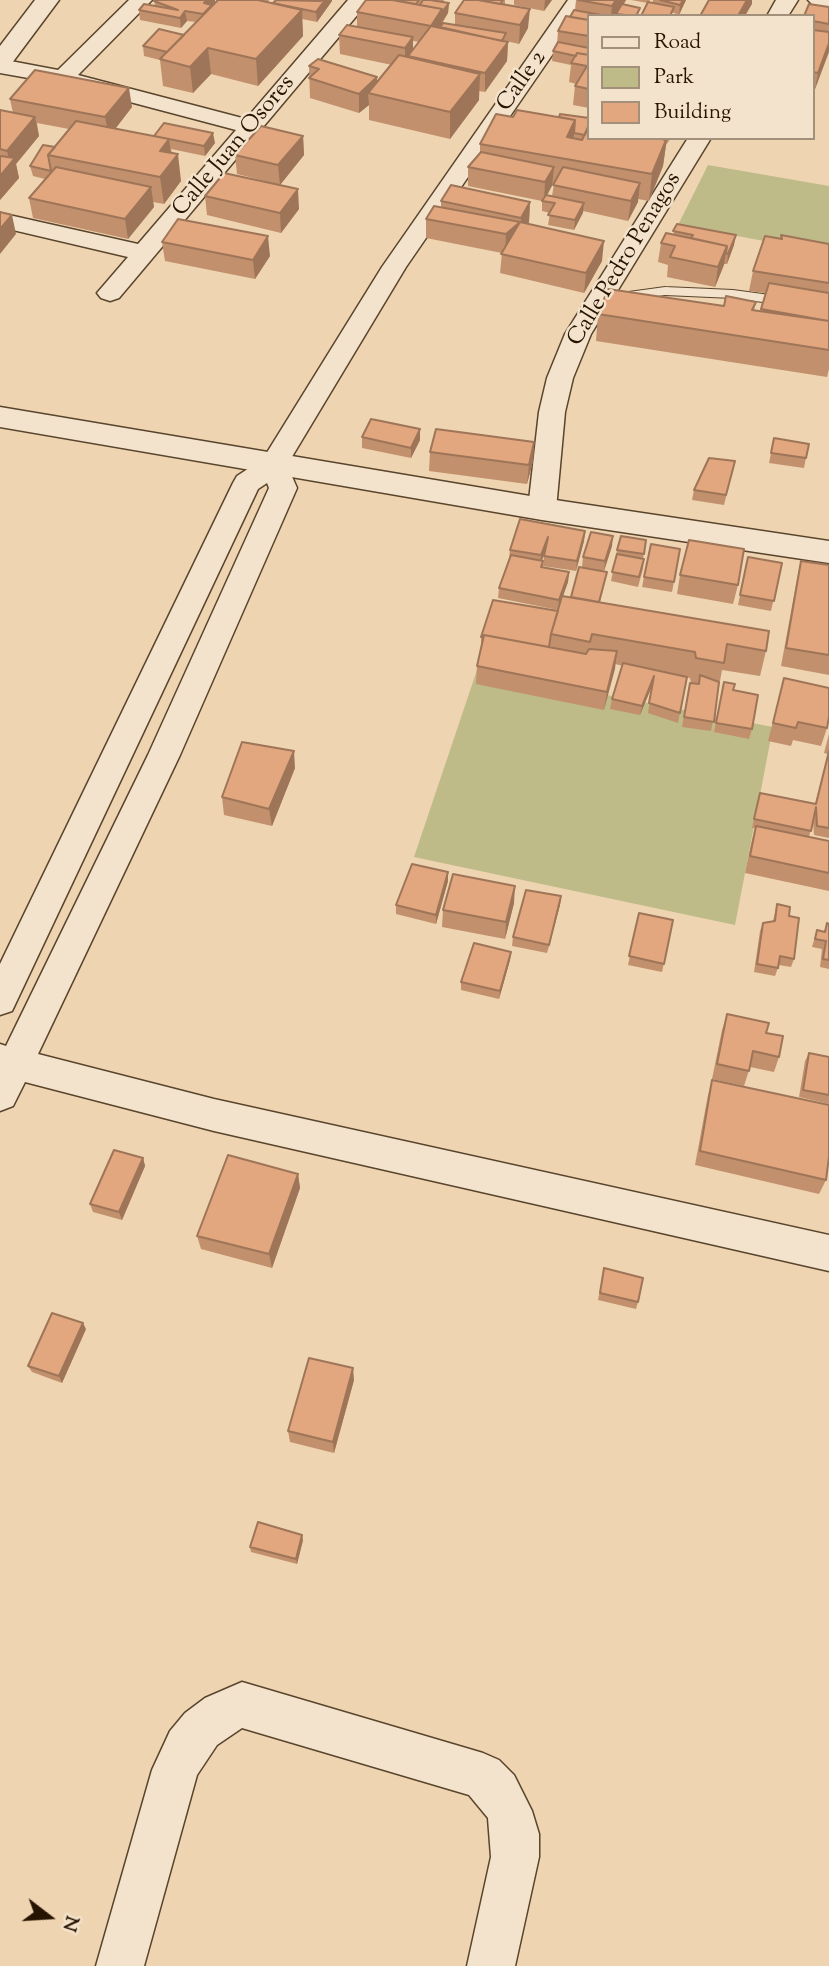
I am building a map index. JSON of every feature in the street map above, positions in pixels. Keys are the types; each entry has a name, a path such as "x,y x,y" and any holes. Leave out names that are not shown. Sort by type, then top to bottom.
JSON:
{"street":[{"path":"47,0 0,64 253,127"},
{"path":"63,78 141,0"},
{"name":"Calle Juan Osores","path":"110,293 359,0"},
{"name":"Calle 2","path":"0,1000 247,483 272,464 394,267 579,0"},
{"path":"819,0 829,2"},
{"name":"Calle Pedro Penagos","path":"542,509 552,412 557,389 578,334 699,140"},
{"path":"0,220 144,253"},
{"path":"0,416 542,509 829,552"},
{"path":"272,464 283,488 164,755 5,1073 227,1118 829,1253"},
{"path":"120,1966 175,1770 186,1747 201,1729 221,1714 242,1705 483,1776 498,1791 509,1811 515,1833 515,1857 491,1966"}],"lane":[{"path":"594,305 625,294 665,291 733,294 829,307"}],"green space":[{"path":"708,165 829,186 829,253 678,225"},
{"path":"477,670 773,727 735,925 414,857"}],"building":[{"path":"155,0 207,0 204,3 212,5 203,14 185,11 180,18 139,10 144,4 178,10"},
{"path":"218,0 258,0 302,10 256,59 208,48 190,67 160,59"},
{"path":"276,0 325,0 316,12 273,3"},
{"path":"366,0 392,0 442,9 431,26 357,12"},
{"path":"392,0 419,0 416,4"},
{"path":"423,0 449,3 442,12 442,9 420,5"},
{"path":"464,0 530,9 520,25 455,13"},
{"path":"478,0 503,0 500,4"},
{"path":"578,0 616,0 612,6"},
{"path":"660,0 683,0 680,5"},
{"path":"709,0 747,0 739,14 701,14"},
{"path":"648,2 674,7 671,14 642,14"},
{"path":"622,4 640,8 637,14 616,14"},
{"path":"809,4 829,7 829,24 815,21 815,14 805,14"},
{"path":"574,10 595,14 588,14 588,20 570,17"},
{"path":"566,16 588,20 588,36 558,31"},
{"path":"443,23 506,33 502,41 440,27"},
{"path":"347,25 413,37 405,48 339,35"},
{"path":"431,26 508,42 485,73 408,56"},
{"path":"159,29 184,35 167,52 143,46"},
{"path":"815,30 829,32 829,43 818,73 815,72"},
{"path":"558,42 588,48 588,55 577,53 576,56 553,51"},
{"path":"577,53 588,55 588,89 575,86 587,66 571,63"},
{"path":"399,55 480,74 450,112 368,93"},
{"path":"318,59 377,77 359,94 309,78 319,69 309,66"},
{"path":"35,70 129,88 105,117 10,99"},
{"path":"0,110 35,117 7,151 0,149"},
{"path":"517,110 575,120 567,137 582,140 588,127 588,140 666,140 652,174 480,144 496,114 513,117"},
{"path":"560,114 588,118 585,135 574,133 575,120 559,117"},
{"path":"76,121 169,139 160,151 178,154 160,177 48,155"},
{"path":"164,123 213,133 204,146 154,136"},
{"path":"261,126 303,136 278,165 235,155"},
{"path":"43,145 55,147 48,155 51,171 30,166"},
{"path":"481,152 554,167 545,182 468,167"},
{"path":"0,156 15,158 0,176"},
{"path":"56,167 151,187 125,219 29,198"},
{"path":"563,167 640,183 631,201 553,185"},
{"path":"224,173 298,189 280,213 205,196"},
{"path":"451,185 530,202 521,218 441,201"},
{"path":"546,195 584,203 575,220 548,215 555,203 542,201"},
{"path":"434,206 520,222 506,234 426,219"},
{"path":"0,212 12,215 0,229"},
{"path":"178,219 268,236 253,260 162,242"},
{"path":"520,222 604,241 586,273 501,254"},
{"path":"677,224 736,235 728,254 727,246 673,231"},
{"path":"666,233 727,246 718,267 670,257 675,246 661,243"},
{"path":"781,235 829,244 829,283 753,271 765,236 782,239"},
{"path":"769,283 829,293 829,321 761,309"},
{"path":"608,289 724,306 726,296 756,302 752,310 829,321 829,350 598,314"},
{"path":"371,419 420,429 411,448 362,437"},
{"path":"436,429 534,442 529,465 430,452"},
{"path":"774,438 809,444 806,458 771,453"},
{"path":"709,458 735,461 726,495 694,490"},
{"path":"520,519 585,531 577,561 544,556 548,537 541,555 510,550"},
{"path":"591,532 613,536 605,561 583,557"},
{"path":"621,536 646,540 644,554 617,550"},
{"path":"689,540 744,549 738,585 680,575"},
{"path":"651,544 680,549 674,582 644,577"},
{"path":"617,554 644,559 639,577 612,572"},
{"path":"511,555 543,561 541,567 569,572 559,600 499,588"},
{"path":"748,557 782,563 774,601 740,595"},
{"path":"801,561 829,565 829,655 786,648"},
{"path":"579,567 607,572 599,602 571,597"},
{"path":"562,596 769,631 766,651 727,644 724,663 696,658 695,652 592,634 590,642 551,634"},
{"path":"493,600 558,611 549,647 484,635 481,637"},
{"path":"484,635 586,654 589,649 617,651 607,692 477,666"},
{"path":"623,663 687,677 680,713 649,703 654,676 642,706 612,699"},
{"path":"700,675 719,682 714,722 684,717 690,683 699,684"},
{"path":"784,678 829,688 827,728 798,722 796,728 773,723"},
{"path":"724,682 735,684 733,690 758,695 752,729 716,723"},
{"path":"242,742 294,751 269,809 222,797"},
{"path":"829,751 829,828 817,826 816,807 811,831 754,819 760,793 816,804"},
{"path":"756,826 829,841 829,873 750,856"},
{"path":"412,864 448,872 436,915 396,905"},
{"path":"453,874 515,886 506,922 443,910"},
{"path":"526,890 561,896 549,945 513,937"},
{"path":"777,904 790,907 789,916 799,918 794,959 780,956 778,968 757,964 763,923 775,921"},
{"path":"639,913 673,920 664,964 629,956"},
{"path":"827,923 829,960 823,959 826,941 815,939 817,930 825,932"},
{"path":"474,943 511,952 500,991 461,982"},
{"path":"727,1014 769,1023 766,1033 783,1036 779,1057 753,1051 749,1071 717,1064"},
{"path":"809,1053 829,1057 829,1095 803,1090"},
{"path":"712,1080 829,1105 826,1180 700,1151"},
{"path":"114,1150 143,1158 119,1212 90,1204"},
{"path":"228,1155 298,1174 269,1254 197,1236"},
{"path":"604,1268 643,1278 638,1302 600,1293"},
{"path":"52,1313 83,1323 59,1376 28,1366"},
{"path":"309,1358 353,1368 333,1442 288,1431"},
{"path":"258,1522 302,1535 296,1559 250,1547"}]}
